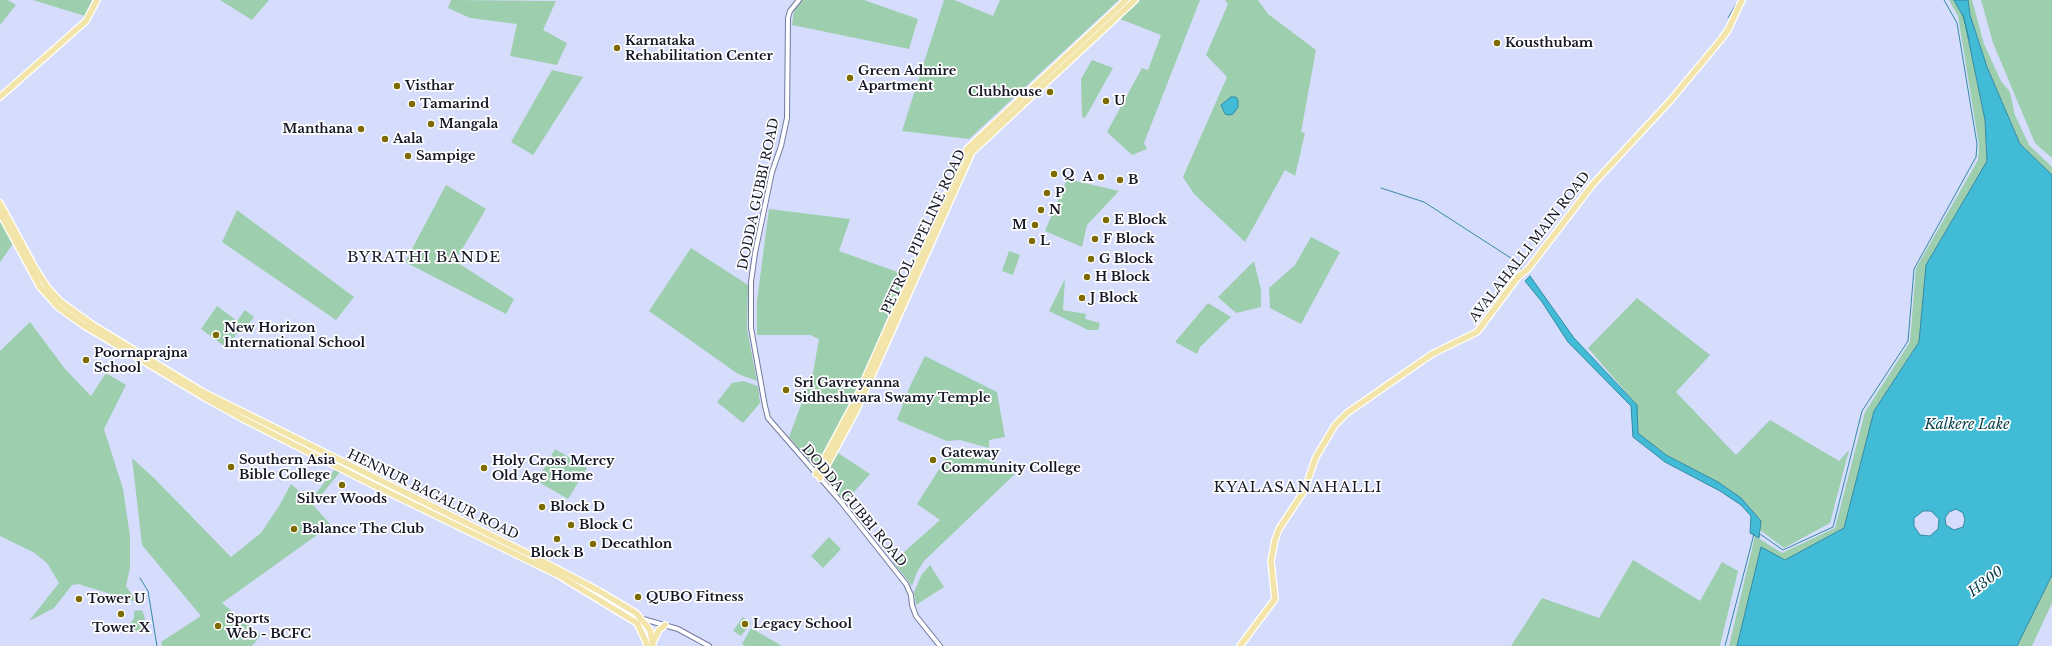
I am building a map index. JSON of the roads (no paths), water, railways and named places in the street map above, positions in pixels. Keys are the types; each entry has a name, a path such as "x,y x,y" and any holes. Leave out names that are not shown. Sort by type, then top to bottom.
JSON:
{"main road":[{"path":"0,97 86,21 97,0"},
{"name":"PETROL PIPELINE ROAD","path":"818,476 850,425 888,329 967,149 1126,0"},
{"name":"PETROL PIPELINE ROAD","path":"888,329 972,152 1134,0"},
{"name":"AVALAHALLI MAIN ROAD","path":"1240,646 1275,599 1271,562 1275,540 1280,529 1304,491 1316,457 1334,425 1347,413 1432,354 1477,332 1518,277 1528,269 1593,184 1670,101 1719,42 1728,30 1742,0"},
{"name":"HENNUR BAGALUR ROAD","path":"0,203 35,268 48,288 61,302 91,327"},
{"name":"HENNUR BAGALUR ROAD","path":"0,213 40,287 58,306 198,394 529,554 605,595 636,613 643,620 650,630 653,645"},
{"name":"HENNUR BAGALUR ROAD","path":"247,418 365,481 558,575 637,623"},
{"path":"637,623 647,646"},
{"path":"653,645 659,630 665,625"}],"street":[{"name":"DODDA GUBBI ROAD","path":"799,0 790,11 788,18 787,118 782,146 772,172 755,253 751,282 751,328 768,418 878,548 906,584 911,594 912,605 916,616 940,646"},
{"path":"637,623 643,620 665,625 685,632 709,646"}],"water":[{"name":"Kalkere Lake","path":"1954,0 1968,0 1970,15 1987,67 2020,144 2052,175 2052,575 2017,646 1737,646 1761,547 1785,560 1844,528 1874,411 1919,342 1926,265 1987,161 1985,120 1964,18","holes":["1956,509 1963,513 1965,520 1963,527 1954,530 1946,525 1945,518 1949,512","1923,511 1931,511 1939,519 1938,529 1930,536 1920,535 1914,526 1914,518"]},
{"path":"1231,97 1236,97 1238,100 1238,107 1233,114 1229,115 1225,114 1221,105"},
{"path":"1530,276 1574,338 1637,405 1638,433 1666,455 1718,482 1741,498 1761,521 1759,538 1750,533 1751,516 1741,505 1720,491 1665,462 1633,437 1631,406 1568,342 1542,302 1525,281"}],"waterway":[{"path":"1760,534 1783,550 1833,527 1862,411 1908,341 1914,269 1976,157 1977,144 1957,23 1944,0"},
{"path":"1728,18 1736,4"},
{"path":"1963,15 1969,39"},
{"path":"1381,188 1424,202 1517,262 1522,270"},
{"path":"1725,646 1754,534"},
{"path":"140,578 148,591 157,646"}],"place":[{"name":"Kousthubam","path":"1497,43"},
{"name":"Karnataka Rehabilitation Center","path":"617,48"},
{"name":"Green Admire Apartment","path":"850,78"},
{"name":"Visthar","path":"397,86"},
{"name":"Clubhouse","path":"1050,92"},
{"name":"U","path":"1106,101"},
{"name":"Tamarind","path":"412,104"},
{"name":"Mangala","path":"431,124"},
{"name":"Manthana","path":"361,129"},
{"name":"Aala","path":"385,139"},
{"name":"Sampige","path":"408,156"},
{"name":"Q","path":"1054,174"},
{"name":"A","path":"1101,177"},
{"name":"B","path":"1120,180"},
{"name":"P","path":"1047,193"},
{"name":"N","path":"1041,210"},
{"name":"E Block","path":"1106,220"},
{"name":"M","path":"1035,225"},
{"name":"F Block","path":"1095,239"},
{"name":"L","path":"1032,241"},
{"name":"G Block","path":"1091,259"},
{"name":"H Block","path":"1087,277"},
{"name":"J Block","path":"1082,298"},
{"name":"New Horizon International School","path":"216,335"},
{"name":"Poornaprajna School","path":"86,360"},
{"name":"Sri Gavreyanna Sidheshwara Swamy Temple","path":"786,390"},
{"name":"Gateway Community College","path":"933,460"},
{"name":"Southern Asia Bible College","path":"231,467"},
{"name":"Holy Cross Mercy Old Age Home","path":"484,468"},
{"name":"Silver Woods","path":"342,485"},
{"name":"Block D","path":"542,507"},
{"name":"Block C","path":"571,525"},
{"name":"Balance The Club","path":"294,529"},
{"name":"Block B","path":"557,539"},
{"name":"Decathlon","path":"593,544"},
{"name":"QUBO Fitness","path":"638,597"},
{"name":"Tower U","path":"79,599"},
{"name":"Tower X","path":"121,614"},
{"name":"Legacy School","path":"745,624"},
{"name":"Sports Web - BCFC","path":"218,626"}],"district":[{"name":"BYRATHI BANDE","path":"424,258"},
{"name":"KYALASANAHALLI","path":"1298,488"}],"water label":[{"name":"H300","path":"1986,582"}]}
